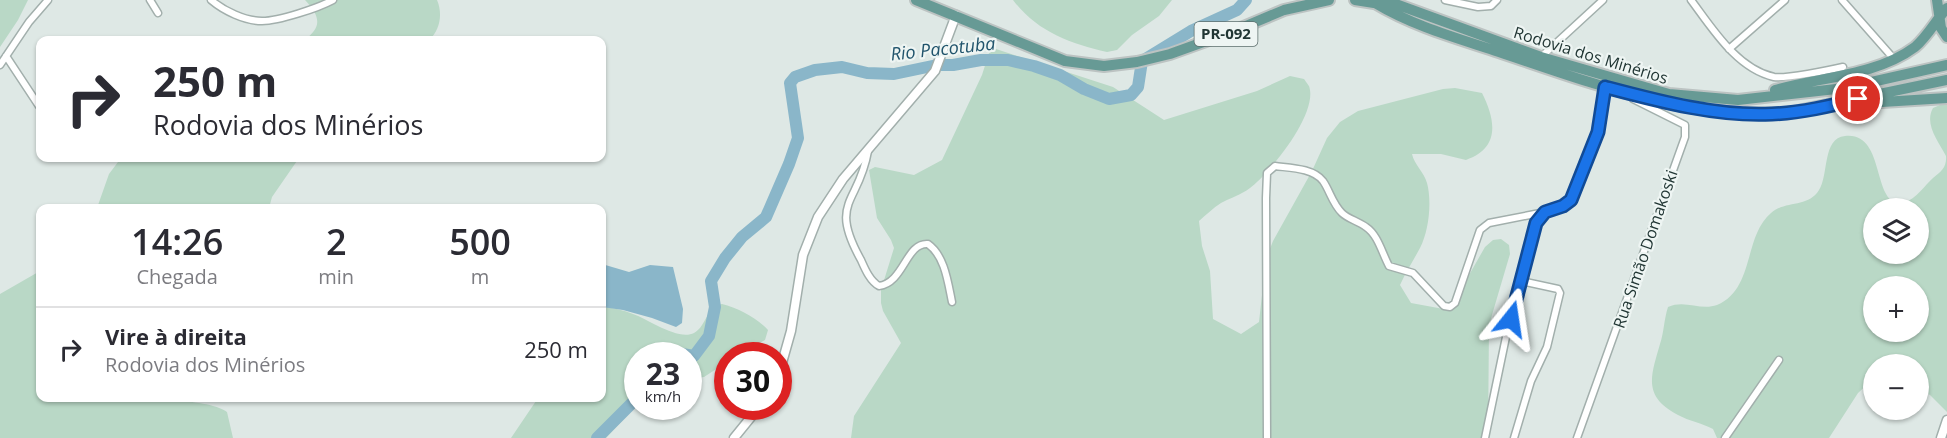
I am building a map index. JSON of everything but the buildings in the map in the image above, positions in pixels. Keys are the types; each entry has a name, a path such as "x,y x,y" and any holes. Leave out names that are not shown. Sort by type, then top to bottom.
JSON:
{"main road":[{"name":"PR-092","path":"916,0 1065,61 1104,66 1170,54 1284,10 1329,0"},
{"name":"Rodovia dos Minérios","path":"1355,0 1393,3 1540,57 1669,94 1738,100 1845,88 1947,65"},
{"path":"1937,0 1941,28 1947,37"},
{"name":"Rodovia dos Minérios","path":"1374,3 1388,11 1448,34 1605,87 1712,110 1770,114 1839,104 1947,80"},
{"path":"1755,98 1780,89 1859,72 1893,59 1915,46 1947,8"},
{"path":"1839,104 1947,98"}],"street":[{"path":"0,65 29,22 48,0"},
{"path":"150,0 158,14"},
{"path":"211,0 239,16 264,21 320,7 333,0"},
{"path":"1445,0 1478,7 1491,6 1497,0"},
{"path":"1540,57 1604,0"},
{"path":"1691,0 1741,61 1775,77 1843,66"},
{"path":"1729,49 1785,0"},
{"path":"1842,0 1893,59"},
{"path":"788,342 803,255 818,217 843,179 935,71 956,15"},
{"path":"6,56 36,101"},
{"path":"1268,438 1267,173 1275,166 1306,170 1322,179 1335,206 1344,215 1367,228 1376,238 1389,266 1413,273 1444,306 1450,307 1455,303 1480,230 1489,223 1545,212 1563,206 1571,200 1598,132 1605,87"},
{"name":"Rua Simão Domakoski","path":"1577,438 1685,137 1685,125 1623,92"},
{"path":"868,150 863,172 848,201 845,217 853,246 870,278 879,286 890,282 914,249 921,244 928,244 935,250 943,266 952,302"},
{"path":"1485,438 1506,338 1536,223 1545,212"},
{"path":"1514,438 1531,381 1548,347 1560,293 1558,289 1521,281"},
{"path":"1725,438 1779,360"},
{"path":"734,438 749,420"},
{"path":"1941,438 1947,420"}],"green space":[{"path":"0,0 28,0 0,47"},
{"path":"305,0 437,0 440,11 436,32 432,36 309,36 317,26 314,11"},
{"path":"1013,0 1172,0 1159,16 1132,35 1117,50 1107,52 1055,35 1032,20"},
{"path":"996,49 1113,87 1164,120 1257,91 1290,76 1304,79 1309,86 1310,98 1307,111 1291,142 1269,170 1250,188 1221,203 1199,221 1202,246 1210,271 1213,319 1241,334 1259,322 1266,259 1273,241 1312,171 1327,138 1340,122 1358,111 1443,89 1455,88 1482,93 1490,114 1492,132 1490,141 1477,155 1466,160 1441,154 1412,154 1427,183 1429,216 1423,241 1400,285 1411,303 1449,310 1485,247 1493,240 1501,239 1509,245 1510,254 1489,325 1488,438 851,438 854,416 901,343 881,303 881,290 894,248 877,218 869,170 875,167 914,175 942,160 982,75 989,53"},
{"path":"1947,102 1947,412 1929,394 1929,354 1863,354 1863,388 1829,438 1717,438 1713,429 1682,417 1667,408 1654,393 1652,376 1668,307 1680,304 1705,307 1717,305 1729,297 1738,287 1762,223 1777,209 1803,202 1814,196 1822,183 1829,150 1838,138 1845,136 1858,138 1868,146 1874,157 1882,184 1890,198 1863,198 1863,264 1929,264 1929,198 1913,198 1941,171 1946,163 1946,156 1931,126 1933,108"},
{"path":"118,162 296,162 272,197 270,204 98,204 109,174"},
{"path":"36,273 36,402 193,402 214,406 227,412 233,438 0,438 0,294"},
{"path":"722,304 747,314 768,330 765,340 762,342 714,342 714,370 702,377 702,342 624,342 624,419 606,438 511,438 535,402 606,402 606,307 629,313 672,332 687,335 694,333 702,326 713,308"}],"water":[{"path":"606,265 629,272 650,265 673,267 683,309 682,323 676,327 623,310 606,308"}],"waterway":[{"name":"Rio Pacotuba","path":"702,345 709,336 715,307 711,281 725,258 742,237 766,217 789,164 798,138 790,83 795,77 815,70 842,67 867,73 894,74 937,65 953,65 981,60 1008,60 1060,75 1084,89 1109,99 1131,95 1138,87 1142,61 1191,31 1237,10 1246,0"},
{"name":"Rio Pacotuba","path":"597,438 624,411"}],"route":[{"path":"1511,319 1536,223 1545,212 1563,206 1571,200 1598,132 1605,87 1712,110 1770,114 1793,112 1858,99"}]}
